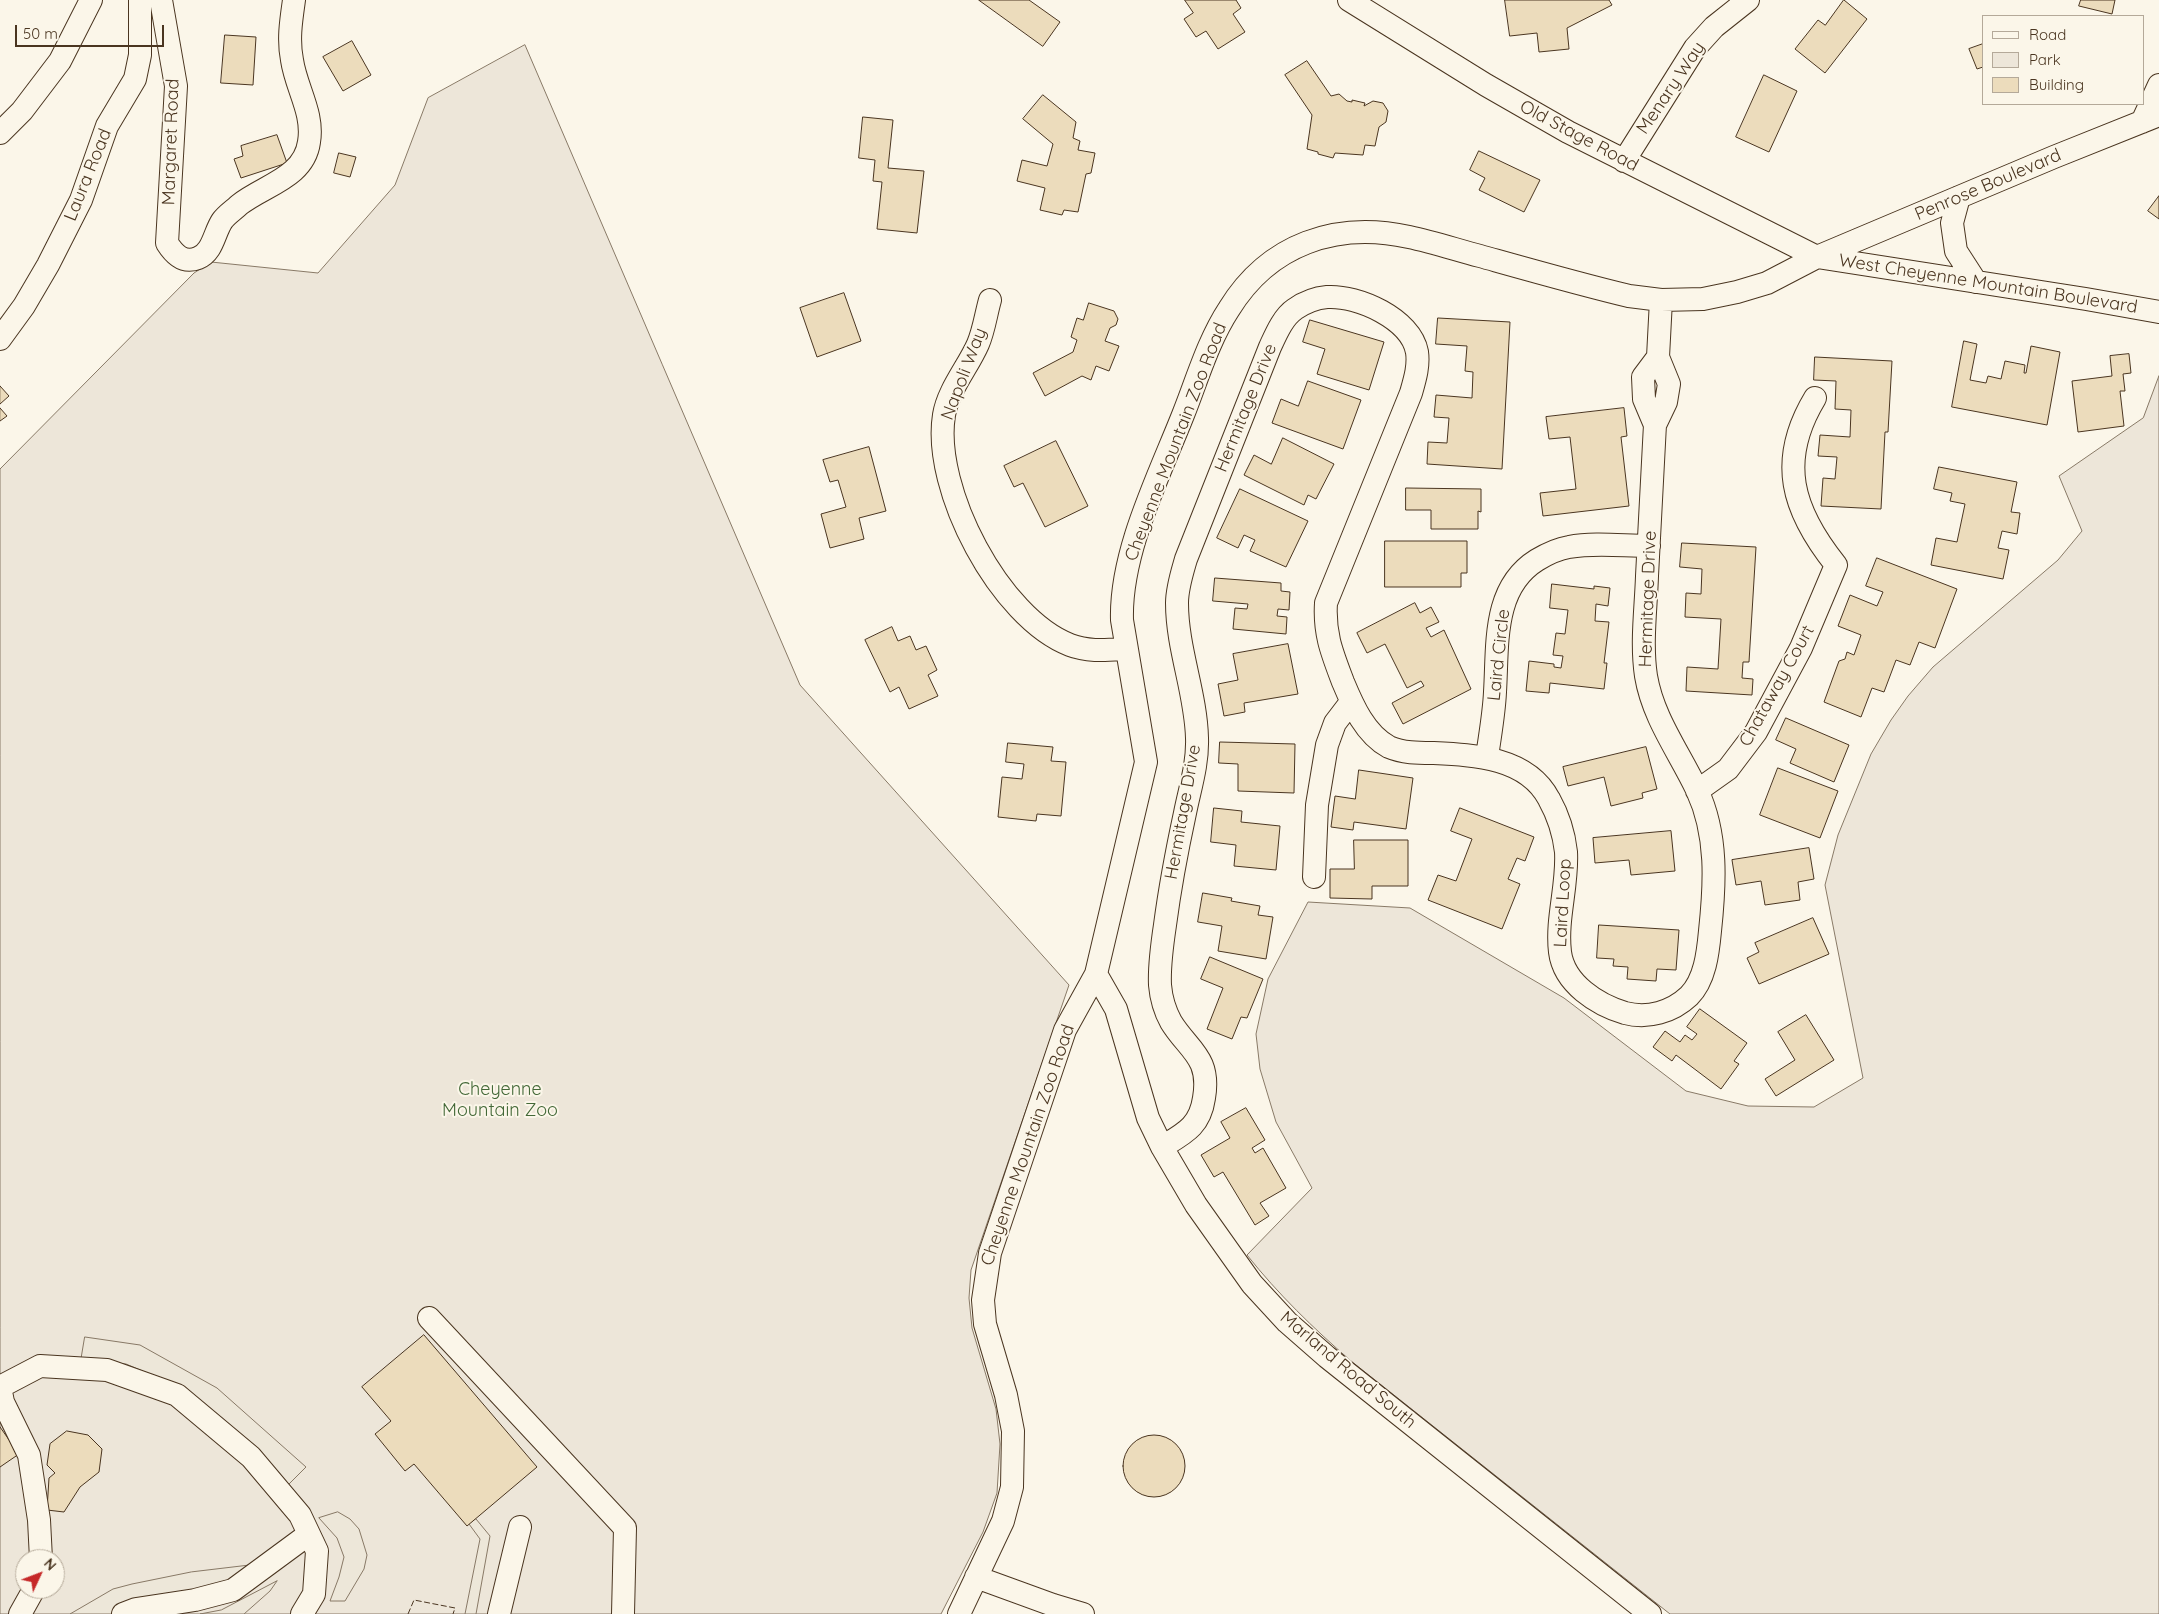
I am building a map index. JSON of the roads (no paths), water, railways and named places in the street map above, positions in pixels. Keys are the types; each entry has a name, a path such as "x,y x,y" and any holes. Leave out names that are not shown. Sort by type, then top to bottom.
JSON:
{"street":[{"path":"0,133 22,111 60,61 91,0"},
{"name":"Laura Road","path":"0,339 24,306 48,265 81,200 107,126 135,79 140,55 140,0"},
{"name":"Margaret Road","path":"160,0 176,86 167,243 174,254 184,259 198,258 209,249 223,220 239,205 291,174 307,155 310,139 308,111 292,61 289,30 294,0"},
{"name":"Old Stage Road","path":"1349,0 1486,85 1568,132 1817,257"},
{"name":"Menary Way","path":"1624,161 1695,48 1714,27 1748,0"},
{"path":"2150,118 2159,85"},
{"name":"Penrose Boulevard","path":"1817,257 2150,118"},
{"path":"1960,197 1952,223 1956,252 1976,282"},
{"name":"Cheyenne Mountain Zoo Road","path":"959,1614 1002,1521 1012,1488 1013,1431 1006,1395 985,1324 983,1300 985,1273 990,1253 1065,1030 1096,974 1146,762 1126,649 1122,597 1126,569 1160,474 1214,338 1229,309 1246,286 1265,266 1287,251 1309,240 1353,232 1408,237 1602,289 1661,300 1703,299 1737,292 1767,283 1817,257"},
{"name":"West Cheyenne Mountain Boulevard","path":"1817,257 2159,312"},
{"name":"Hermitage Drive","path":"1162,1148 1190,1130 1200,1115 1204,1097 1205,1077 1198,1056 1171,1022 1163,1002 1160,986 1161,958 1172,873 1195,764 1197,739 1195,713 1179,626 1177,602 1180,582 1186,559 1270,347 1281,325 1294,310 1311,300 1329,297 1345,299 1382,310 1397,321 1410,335 1417,351 1418,372 1411,393 1326,603 1325,624 1328,642 1351,702 1364,724 1377,738 1390,747 1407,752 1487,756"},
{"name":"Napoli Way","path":"990,300 978,343 944,414 943,456 960,516 996,580 1019,608 1044,630 1068,644 1084,650 1126,649"},
{"name":"Hermitage Drive","path":"1661,300 1658,357 1643,378 1644,400 1655,425 1644,638 1646,676 1659,719 1697,791"},
{"name":"Chataway Court","path":"1697,791 1728,769 1756,732 1801,648 1836,565 1816,540 1800,505 1792,469 1796,439 1804,417 1815,398"},
{"name":"Laird Circle","path":"1487,756 1495,697 1500,615 1507,592 1518,576 1533,563 1549,553 1567,547 1587,545 1649,546"},
{"path":"1314,877 1317,805 1327,745 1335,723 1351,702"},
{"name":"Laird Loop","path":"1487,756 1516,768 1536,781 1548,796 1564,834 1566,855 1560,954 1567,972 1578,987 1594,1000 1613,1009 1633,1015 1656,1014 1673,1008 1691,994 1701,975 1708,954 1715,884 1713,854 1707,822 1697,791"},
{"name":"Marland Road South","path":"1096,974 1116,1009 1148,1118 1162,1148 1196,1205 1252,1284 1287,1322 1327,1357 1650,1614"},
{"path":"429,1318 625,1528 622,1614"},
{"path":"40,1549 39,1520 29,1455 3,1402 0,1387 40,1366 107,1370 177,1395 251,1457 300,1515 317,1552 314,1594 302,1614"},
{"path":"499,1614 520,1527"},
{"path":"123,1614 136,1608 195,1600 233,1590 309,1534"},
{"path":"976,1577 1082,1614"},
{"path":"20,1614 28,1599"}],"park label":[{"name":"Cheyenne Mountain Zoo","path":"500,1100"}]}
